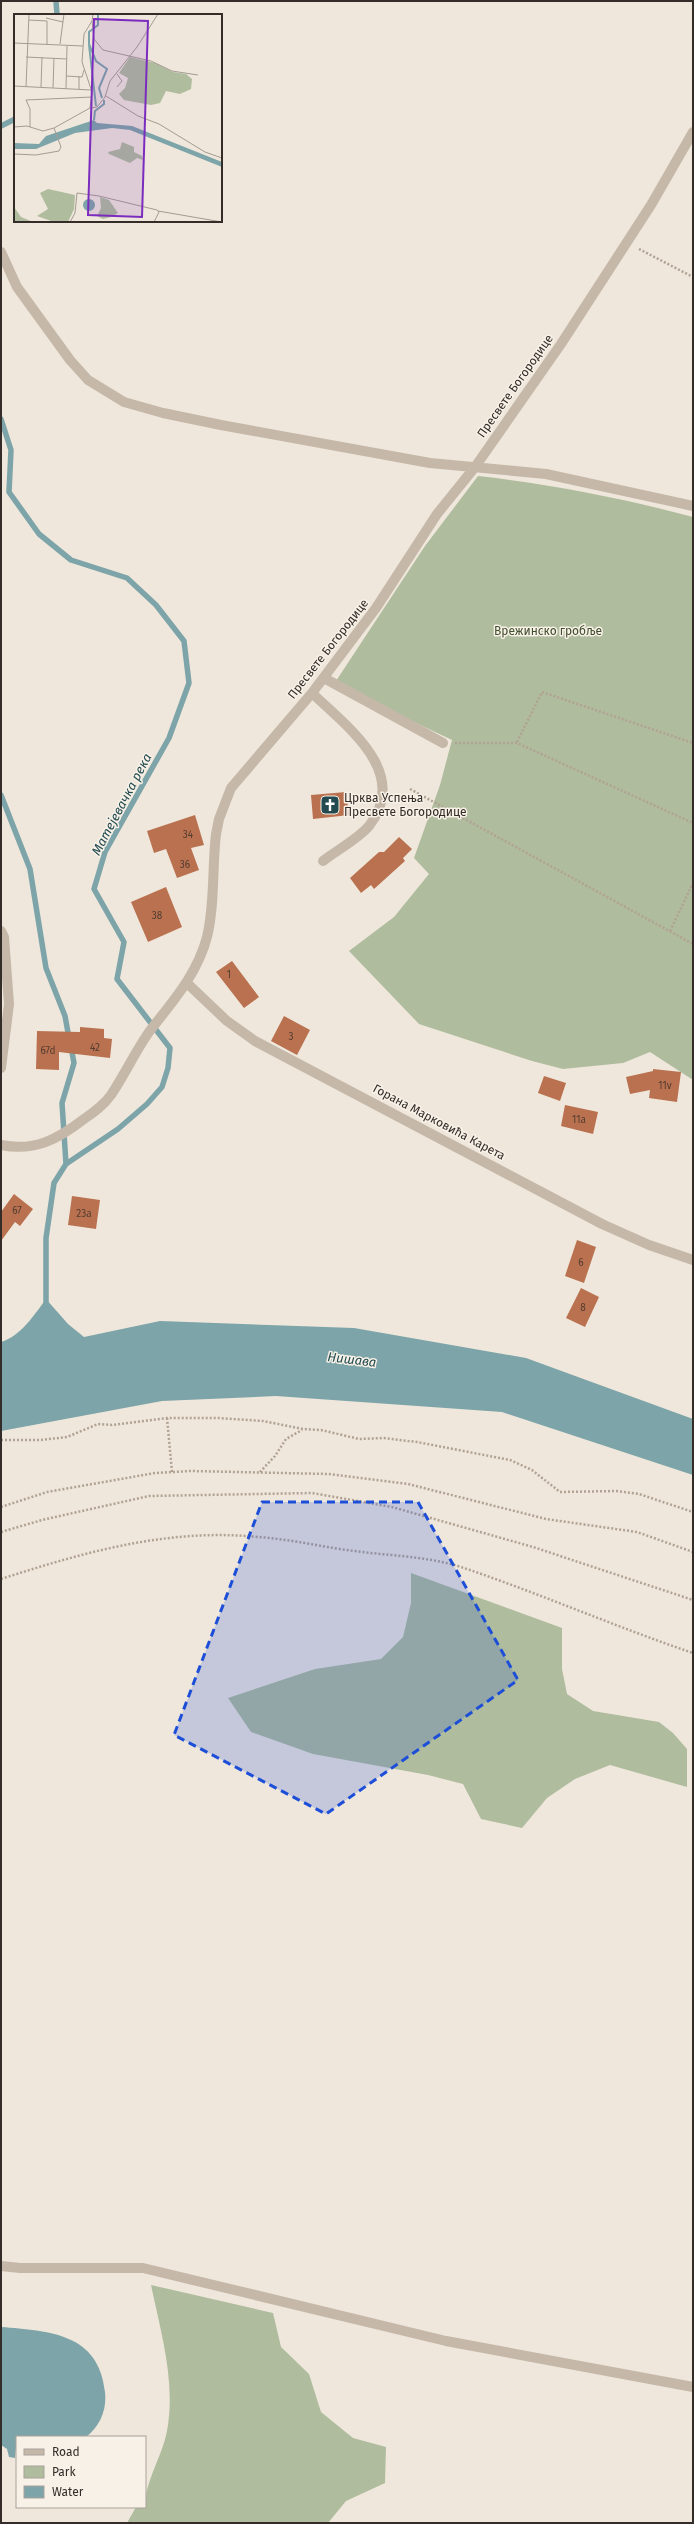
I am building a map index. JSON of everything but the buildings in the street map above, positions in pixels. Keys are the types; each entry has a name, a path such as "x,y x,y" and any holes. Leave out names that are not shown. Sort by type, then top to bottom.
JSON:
{"street":[{"name":"Пресвете Богородице","path":"1,1145 32,1147 64,1134 101,1106 110,1096 149,1033 187,983 207,937 216,834 224,805 239,777 312,693 376,608 437,514 475,467 561,344 627,242 693,132"},
{"path":"1,252 17,287 70,360 88,380 124,402 162,413 222,425 430,463 546,474 693,506"},
{"path":"324,678 443,743"},
{"path":"312,693 366,745 381,771 383,786 377,814 368,827 323,861"},
{"path":"1,931 4,937 5,1005 1,1068"},
{"name":"Горана Марковића Карета","path":"187,983 227,1021 255,1041 602,1224 650,1245 693,1260"},
{"path":"1,2266 20,2268 143,2268 446,2341 693,2387"}],"path":[{"path":"627,242 693,277"},
{"path":"517,742 542,692 693,743"},
{"path":"443,743 517,742 693,823"},
{"path":"410,789 693,944"},
{"path":"670,931 693,883"},
{"path":"167,1418 172,1472"},
{"path":"1,1440 41,1440 67,1437 98,1424 112,1425 167,1418 218,1418 263,1421 303,1429 320,1430 359,1439 384,1438 417,1442 510,1460 532,1470 560,1492 616,1491 639,1494 693,1512"},
{"path":"260,1473 275,1456 286,1439 303,1429"},
{"path":"1,1507 47,1492 111,1479 172,1472 329,1474 408,1484 546,1519 637,1532 693,1552"},
{"path":"1,1532 42,1520 149,1496 312,1494 392,1507 429,1517 533,1547 693,1600"},
{"path":"1,1579 92,1551 124,1544 188,1536 264,1537 382,1555 424,1558 463,1568 640,1636 693,1653"}],"highlighted area":[{"path":"262,1502 418,1502 518,1680 326,1814 174,1735"}],"green space":[{"name":"Врежинско гробље","path":"478,476 586,492 693,517 693,1080 650,1052 623,1063 563,1069 532,1061 419,1024 349,951 394,917 429,874 414,858 440,785 452,740 334,684 425,546"},
{"path":"411,1573 562,1628 562,1669 567,1694 593,1711 659,1722 673,1733 687,1749 687,1787 610,1765 575,1779 547,1798 522,1828 481,1819 463,1784 428,1775 313,1754 251,1732 228,1698 315,1669 381,1659 403,1637 411,1603"},
{"path":"151,2285 273,2313 281,2347 309,2374 321,2412 353,2438 386,2447 385,2483 346,2501 328,2523 127,2523 135,2508 146,2508 148,2488 165,2441 167,2431 170,2394 169,2376 163,2339"}],"water":[{"name":"Нишава","path":"46,1299 68,1324 84,1337 160,1321 354,1328 526,1358 693,1419 693,1475 502,1412 276,1396 162,1401 1,1431 1,1342 15,1335 21,1330"},
{"path":"1,2327 53,2334 69,2339 82,2347 93,2358 101,2372 105,2392 105,2405 102,2417 91,2433 87,2436 16,2436 15,2458 9,2457 7,2449 1,2445"}],"waterway":[{"name":"Матејевачка река","path":"56,1 57,14"},
{"name":"Матејевачка река","path":"1,126 14,120"},
{"name":"Матејевачка река","path":"1,419 11,450 9,492 39,534 71,560 127,578 156,605 184,641 189,683 169,738 105,852 94,889 124,942 117,979 170,1048 168,1068 162,1087 147,1104 118,1129 66,1164 54,1183 46,1238 46,1305"},
{"path":"1,795 30,869 46,968 65,1016 69,1038"},
{"path":"66,1164 62,1103 74,1063 71,1047"}],"place":[{"name":"Црква Успења Пресвете Богородице","path":"330,805"}]}
